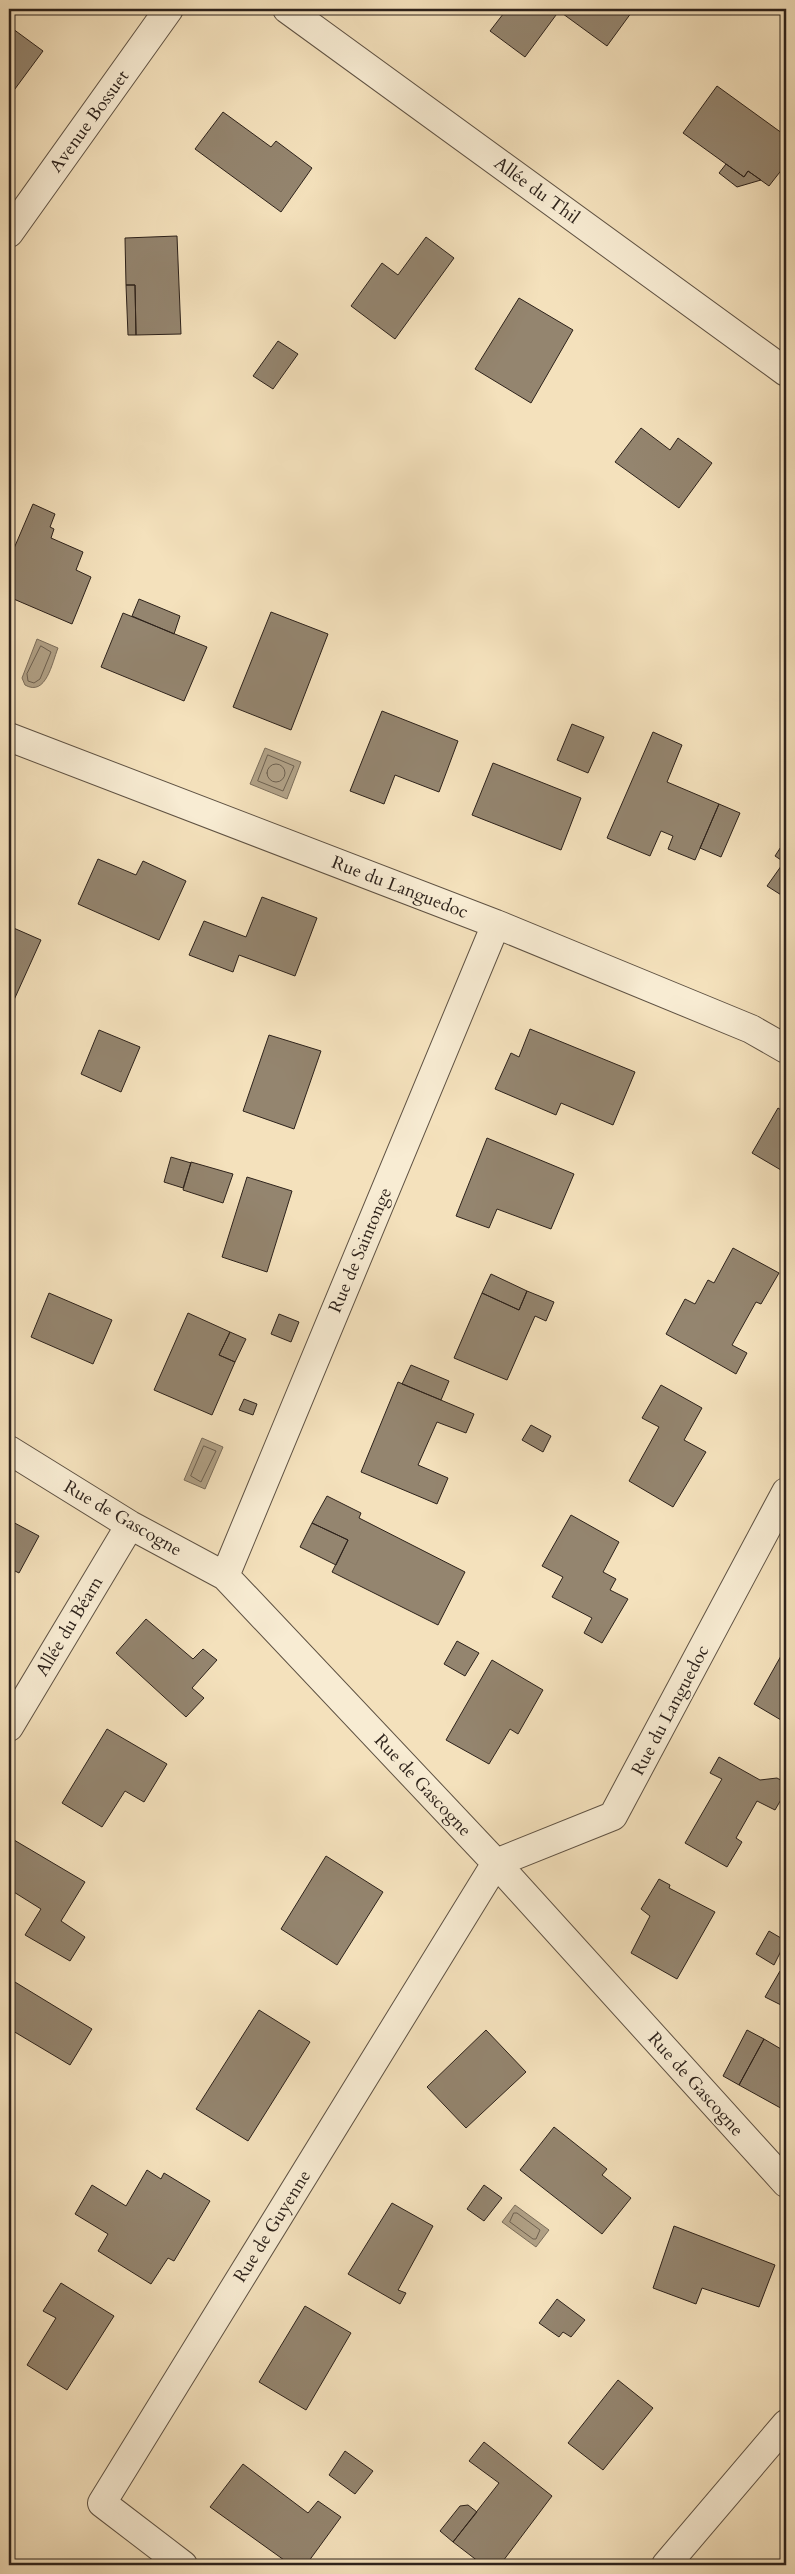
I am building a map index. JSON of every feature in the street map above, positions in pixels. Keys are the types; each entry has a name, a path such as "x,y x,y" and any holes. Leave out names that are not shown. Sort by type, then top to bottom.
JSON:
{"street":[{"name":"Avenue Bossuet","path":"9,233 169,9"},
{"name":"Allée du Thil","path":"287,9 786,372"},
{"name":"Rue du Languedoc","path":"9,737 496,924 750,1029 786,1049"},
{"name":"Rue de Saintonge","path":"225,1576 496,924"},
{"name":"Rue de Gascogne","path":"9,1450 130,1525 225,1576 496,1863 786,2183"},
{"name":"Rue du Languedoc","path":"496,1863 613,1816 786,1492"},
{"name":"Allée du Béarn","path":"9,1727 130,1525"},
{"name":"Rue de Guyenne","path":"183,2565 102,2503 496,1863"},
{"path":"666,2565 786,2424"}],"water":[{"path":"37,639 58,648 43,683 32,687 25,685 22,678"},
{"path":"265,748 301,762 287,799 250,784"},
{"path":"202,1438 223,1447 205,1489 184,1480"},
{"path":"515,2205 549,2230 536,2247 502,2222"}],"building":[{"path":"507,9 634,9 607,46 559,11 525,57 490,31"},
{"path":"9,26 43,51 9,97"},
{"path":"717,86 786,136 786,170 783,168 769,186 748,171 744,177 683,133"},
{"path":"223,112 271,147 276,141 312,168 281,212 195,149"},
{"path":"726,164 744,177 748,171 761,180 737,187 719,173"},
{"path":"177,236 181,334 136,335 135,285 126,285 125,238"},
{"path":"426,237 454,258 395,339 351,306 382,263 398,275"},
{"path":"126,285 135,285 136,335 128,335"},
{"path":"519,298 573,330 531,403 475,369"},
{"path":"278,341 298,354 273,389 253,376"},
{"path":"641,428 670,450 678,438 712,463 679,508 615,462"},
{"path":"33,504 55,514 50,527 54,529 51,538 83,552 76,570 91,577 72,624 9,597 9,560"},
{"path":"139,599 180,616 174,634 132,616"},
{"path":"271,612 328,634 291,730 233,707"},
{"path":"123,613 207,647 184,701 101,667"},
{"path":"382,711 458,741 439,792 395,775 384,804 350,791"},
{"path":"572,724 604,737 588,773 557,760"},
{"path":"653,732 682,745 667,782 719,804 695,860 668,849 673,836 661,831 650,856 607,838"},
{"path":"493,763 581,798 561,850 472,815"},
{"path":"719,804 740,813 721,857 700,848"},
{"path":"786,839 786,898 767,886 784,862 775,856"},
{"path":"98,859 136,875 143,861 186,881 159,940 78,904"},
{"path":"262,897 317,918 295,976 239,955 233,972 189,955 204,921 246,937"},
{"path":"9,926 41,940 9,1011"},
{"path":"530,1029 635,1072 613,1125 561,1103 556,1115 495,1089 511,1053 519,1057"},
{"path":"99,1030 140,1047 121,1092 81,1074"},
{"path":"269,1035 321,1051 294,1129 243,1111"},
{"path":"778,1108 786,1113 786,1173 752,1153"},
{"path":"487,1138 574,1174 551,1229 497,1209 489,1228 456,1216"},
{"path":"171,1157 191,1163 183,1188 164,1182"},
{"path":"191,1162 233,1174 223,1203 183,1190"},
{"path":"247,1177 292,1191 267,1272 222,1257"},
{"path":"733,1248 779,1273 761,1304 756,1302 732,1345 747,1353 736,1374 666,1334 685,1299 695,1304 708,1280 714,1283"},
{"path":"491,1274 527,1291 519,1310 482,1293"},
{"path":"527,1291 554,1302 546,1321 535,1316 507,1380 454,1358 482,1293 519,1310"},
{"path":"49,1293 112,1320 93,1364 31,1337"},
{"path":"188,1313 230,1332 219,1355 235,1362 212,1415 154,1390"},
{"path":"279,1314 299,1322 291,1342 271,1334"},
{"path":"230,1332 246,1339 235,1362 219,1355"},
{"path":"411,1365 449,1381 441,1400 402,1384"},
{"path":"398,1382 474,1414 466,1433 437,1422 418,1465 448,1478 437,1504 361,1472"},
{"path":"661,1385 702,1408 684,1440 706,1452 673,1507 629,1481 659,1427 642,1418"},
{"path":"244,1399 257,1404 253,1415 239,1410"},
{"path":"531,1425 551,1436 543,1452 522,1440"},
{"path":"327,1496 361,1513 359,1518 465,1572 438,1625 332,1572 348,1540 312,1523"},
{"path":"571,1515 619,1542 603,1572 616,1579 610,1590 628,1599 602,1643 584,1633 592,1618 552,1597 563,1577 542,1566"},
{"path":"9,1520 39,1536 19,1573 9,1568"},
{"path":"312,1523 348,1540 336,1565 300,1547"},
{"path":"146,1619 193,1659 203,1649 217,1660 192,1688 204,1698 186,1717 116,1653"},
{"path":"457,1641 479,1653 465,1676 444,1664"},
{"path":"786,1647 786,1723 754,1704"},
{"path":"492,1660 543,1690 518,1734 510,1729 489,1764 446,1740"},
{"path":"107,1729 167,1764 144,1802 125,1791 102,1827 62,1803"},
{"path":"719,1757 760,1780 777,1778 786,1783 786,1791 775,1810 757,1801 736,1838 742,1842 727,1867 685,1843 722,1779 710,1773"},
{"path":"9,1837 85,1882 61,1921 85,1937 70,1961 25,1935 41,1909 9,1889"},
{"path":"326,1856 383,1892 337,1965 281,1929"},
{"path":"659,1879 670,1885 669,1888 715,1912 677,1979 631,1953 650,1916 641,1909"},
{"path":"769,1931 786,1941 774,1965 756,1954"},
{"path":"780,1971 786,1975 786,2000 783,2006 765,1997"},
{"path":"10,1979 92,2029 70,2065 13,2031 9,2038"},
{"path":"259,2010 310,2042 248,2141 196,2109"},
{"path":"486,2030 526,2072 466,2128 427,2087"},
{"path":"747,2030 764,2039 739,2085 723,2076"},
{"path":"764,2039 786,2052 786,2111 739,2085"},
{"path":"554,2127 607,2169 602,2175 631,2198 602,2234 520,2170"},
{"path":"147,2170 161,2179 164,2173 210,2201 174,2261 168,2258 151,2284 98,2251 108,2234 75,2214 92,2185 126,2206"},
{"path":"484,2185 502,2198 484,2221 467,2209"},
{"path":"392,2203 433,2226 398,2290 406,2293 400,2304 348,2274"},
{"path":"674,2226 775,2265 759,2307 702,2288 696,2304 653,2288"},
{"path":"61,2283 114,2316 67,2390 27,2365 56,2318 43,2311"},
{"path":"557,2299 585,2320 571,2337 563,2332 559,2337 539,2323"},
{"path":"305,2306 351,2333 306,2410 259,2382"},
{"path":"618,2380 653,2408 603,2470 568,2443"},
{"path":"484,2442 552,2496 500,2565 483,2565 453,2542 499,2483 469,2461"},
{"path":"345,2451 373,2471 355,2494 329,2475"},
{"path":"243,2464 308,2513 318,2501 341,2517 306,2565 291,2565 210,2507"},
{"path":"468,2505 477,2512 453,2542 440,2531 460,2506"}]}
